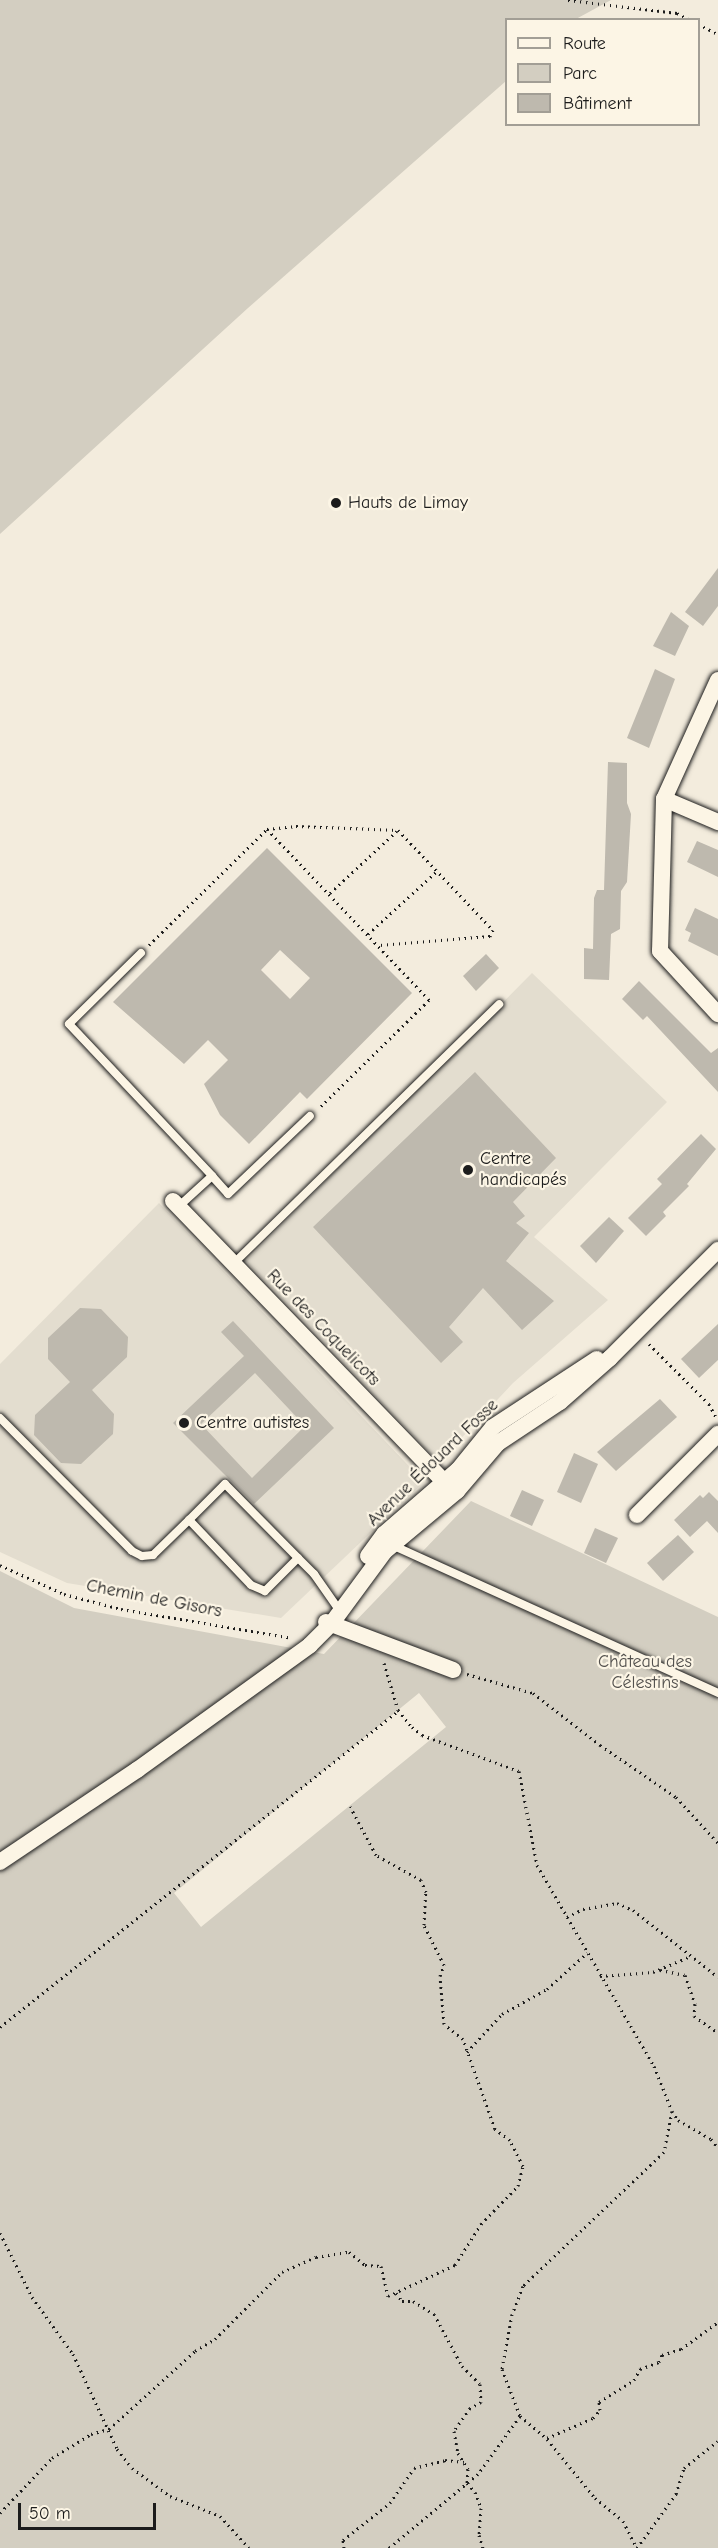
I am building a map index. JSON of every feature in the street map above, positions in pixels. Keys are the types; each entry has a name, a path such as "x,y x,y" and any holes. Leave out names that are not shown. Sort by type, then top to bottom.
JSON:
{"street":[{"path":"718,680 664,799 660,951 718,1014"},
{"path":"664,799 718,822"},
{"name":"Rue des Coquelicots","path":"176,1204 450,1488"},
{"name":"Avenue Édouard Fosse","path":"291,1659 329,1623 336,1606 384,1534 417,1514 450,1488 493,1427 635,1330 718,1250"},
{"path":"637,1515 718,1434"},
{"name":"Avenue Édouard Fosse","path":"0,1862 291,1659 329,1623 417,1514"},
{"path":"329,1623 453,1670"}],"lane":[{"path":"141,953 69,1024 228,1194 310,1116"},
{"path":"233,1264 499,1004"},
{"path":"176,1204 212,1176"},
{"path":"0,1418 132,1551 142,1556 153,1555 225,1484 298,1558 336,1606"},
{"path":"189,1520 251,1585 265,1591 298,1558"},
{"path":"392,1545 718,1693"}],"path":[{"path":"568,0 677,13 686,18"},
{"path":"700,25 718,34"},
{"path":"141,953 267,829 296,826 398,830 493,930 490,936 378,945"},
{"path":"267,829 429,1000 310,1116"},
{"path":"330,893 398,830"},
{"path":"368,934 437,871"},
{"path":"635,1330 709,1404 718,1420"},
{"name":"Chemin de Gisors","path":"0,1565 64,1594 121,1610 309,1640"},
{"path":"382,1656 398,1710 422,1735 519,1772 537,1865 654,2066 672,2111 678,2120 711,2139 718,2148"},
{"path":"453,1670 533,1693 600,1745 676,1797 718,1843"},
{"path":"0,2027 398,1710"},
{"path":"0,2513 52,2458 91,2434 109,2429 195,2351 215,2339 282,2272 316,2257 349,2252 364,2265 381,2266 388,2296 455,2265 481,2224 518,2186 524,2170 510,2140 495,2128 463,2039 444,2024 440,1976 444,1965 424,1925 426,1892 421,1880 376,1855 350,1806"},
{"path":"567,1917 583,1909 617,1903 633,1911 689,1957 718,1977"},
{"path":"466,2052 502,2014 540,1994 587,1953"},
{"path":"600,1976 660,1970 689,1957"},
{"path":"660,1970 685,1976 695,2004 694,2016 718,2033"},
{"path":"672,2111 664,2152 523,2286 512,2314 502,2369 520,2416 547,2439 570,2472 623,2521 637,2548 665,2512 684,2468 718,2440"},
{"path":"0,2233 32,2297 73,2354 109,2429 132,2468 170,2496 220,2516 249,2548"},
{"path":"396,2293 402,2301 413,2301 435,2314 462,2366 480,2384 481,2402 470,2408 454,2431 464,2462 467,2482 476,2492 481,2508 479,2535 483,2548"},
{"path":"547,2439 593,2418 600,2410 599,2402 634,2380 640,2369 659,2362 662,2355 681,2349 718,2322"},
{"path":"389,2548 467,2482 520,2416"},
{"path":"344,2548 344,2540 390,2503 414,2468 445,2460 464,2462"}],"shaded area":[{"name":"Centre handicapés","path":"532,973 667,1102 534,1237 608,1300 513,1383 439,1462 246,1261"},
{"name":"Centre autistes","path":"159,1203 424,1482 281,1618 67,1583 0,1552 0,1364"}],"green space":[{"path":"0,0 611,0 578,18 505,18 505,82 248,308 0,534"},
{"name":"Château des Célestins","path":"471,1501 718,1617 718,2548 0,2548 0,1571 74,1608 324,1654","holes":["419,1693 446,1727 201,1927 174,1893"]}],"building":[{"path":"718,568 718,606 703,626 685,612"},
{"path":"671,612 689,626 675,656 653,646"},
{"path":"655,669 675,679 649,748 627,738"},
{"path":"608,762 627,763 627,803 631,814 627,882 621,891 620,929 611,934 609,980 584,979 584,948 593,949 594,898 597,890 604,890"},
{"path":"697,841 718,850 718,877 687,862"},
{"path":"267,848 412,993 307,1099 300,1092 249,1144 220,1115 204,1084 228,1060 208,1040 184,1064 113,1002","holes":["280,950 310,978 290,999 261,970"]},
{"path":"695,908 718,919 718,956 688,941 691,933 685,930"},
{"path":"486,954 499,968 476,991 463,976"},
{"path":"639,981 711,1053 718,1048 718,1092 647,1016 643,1020 622,999"},
{"path":"475,1072 556,1158 513,1202 525,1216 516,1223 529,1233 506,1261 554,1301 522,1330 483,1288 449,1327 463,1342 441,1363 313,1227"},
{"path":"701,1134 716,1149 687,1184 689,1186 663,1212 666,1216 646,1236 628,1218 662,1184 657,1179"},
{"path":"609,1217 624,1231 596,1263 580,1246"},
{"path":"80,1308 101,1309 128,1337 127,1357 92,1390 114,1414 113,1434 81,1464 61,1463 34,1435 35,1415 70,1382 48,1359 48,1338"},
{"path":"233,1321 334,1428 254,1504 173,1423 244,1356 221,1332","holes":["255,1373 305,1426 252,1478 201,1424"]},
{"path":"718,1324 718,1360 699,1378 681,1359"},
{"path":"660,1399 677,1417 616,1471 597,1452"},
{"path":"574,1453 598,1464 581,1503 557,1492"},
{"path":"522,1490 544,1500 532,1526 510,1516"},
{"path":"709,1492 718,1501 718,1533 707,1521 690,1537 674,1520 700,1495 703,1498"},
{"path":"595,1528 618,1538 606,1563 584,1553"},
{"path":"678,1535 694,1552 663,1581 647,1563"}],"place":[{"name":"Hauts de Limay","path":"336,503"},
{"name":"Centre handicapés","path":"468,1170"},
{"name":"Centre autistes","path":"184,1423"}]}
